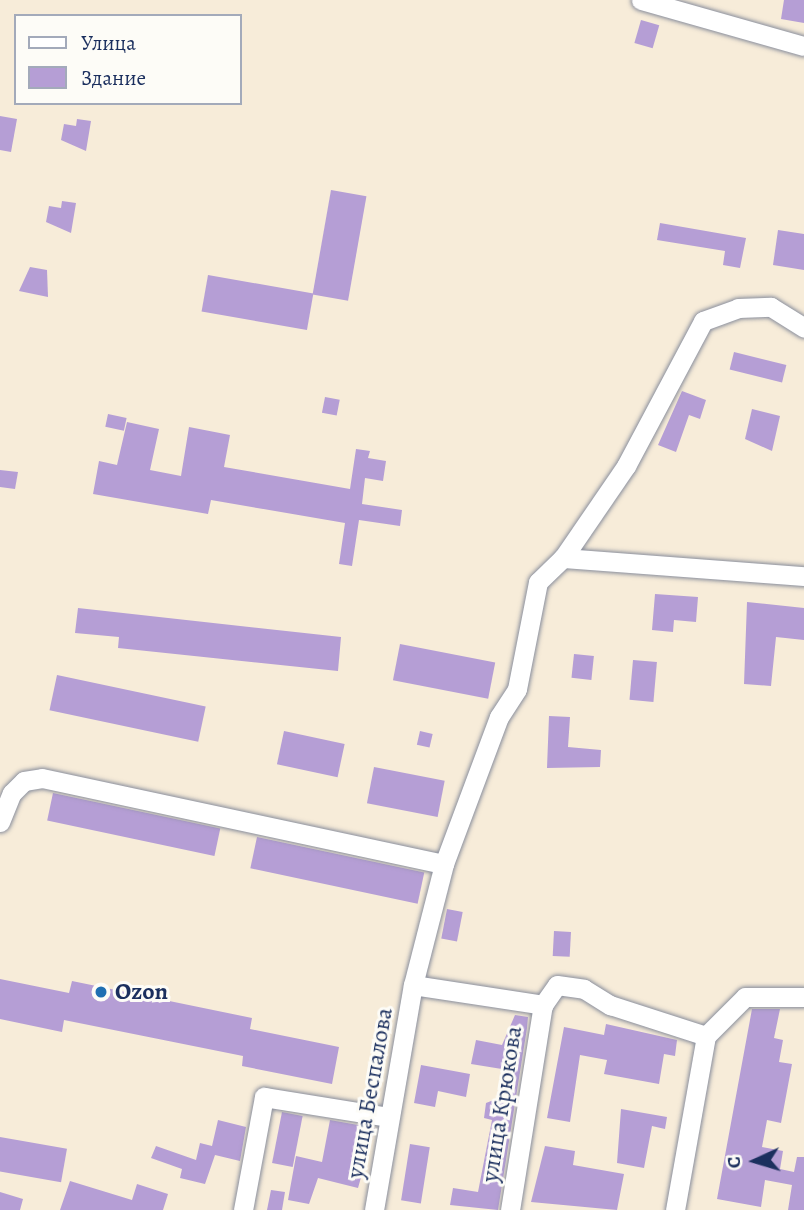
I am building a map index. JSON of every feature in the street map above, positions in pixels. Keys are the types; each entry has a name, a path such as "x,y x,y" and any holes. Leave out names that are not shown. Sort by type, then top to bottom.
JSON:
{"street":[{"path":"641,0 804,46"},
{"name":"улица Беспалова","path":"374,1210 413,985 444,864 499,717 517,690 538,582 563,558 660,412 681,357 703,321 738,308 771,307 804,328"},
{"path":"563,558 804,576"},
{"path":"0,822 12,793 24,781 42,778 444,864"},
{"path":"413,985 542,1005 557,985 584,989 610,1005 706,1035"},
{"path":"676,1210 706,1035 745,997 804,997"},
{"name":"улица Крюкова","path":"510,1210 542,1005"},
{"path":"243,1210 264,1097 389,1117"}],"building":[{"path":"784,0 804,0 804,23 781,19"},
{"path":"641,20 659,25 653,48 634,43"},
{"path":"0,116 17,119 11,152 0,150"},
{"path":"77,119 91,121 86,151 61,140 64,124 76,126"},
{"path":"331,190 366,196 348,301 313,294"},
{"path":"62,201 76,203 71,233 46,222 49,206 61,208"},
{"path":"660,223 746,238 740,268 723,265 725,251 657,240"},
{"path":"778,230 804,234 804,270 773,265"},
{"path":"30,267 47,270 48,297 19,291"},
{"path":"208,275 313,294 307,330 202,311"},
{"path":"734,352 786,365 782,383 730,369"},
{"path":"682,391 706,400 700,419 689,415 676,452 658,445"},
{"path":"325,397 340,400 337,416 322,413"},
{"path":"752,409 780,416 772,451 745,439"},
{"path":"108,414 127,418 124,431 105,427"},
{"path":"127,422 159,429 150,470 181,476 189,427 230,435 224,467 350,489 356,449 370,451 368,458 386,461 383,481 365,478 362,504 402,510 400,526 359,520 352,566 339,564 345,523 211,500 208,514 93,494 99,461 117,465"},
{"path":"0,470 18,472 15,489 0,487"},
{"path":"655,594 698,597 696,622 674,620 673,632 652,630"},
{"path":"747,602 804,608 804,640 776,637 771,686 744,684"},
{"path":"78,608 341,637 338,671 118,648 119,637 75,633"},
{"path":"400,644 495,663 488,699 393,680"},
{"path":"574,654 594,656 591,680 571,678"},
{"path":"633,660 657,662 653,702 630,700"},
{"path":"57,675 206,707 198,742 50,710"},
{"path":"549,716 570,717 568,747 601,750 600,767 547,768"},
{"path":"284,731 345,744 338,777 277,764"},
{"path":"420,731 433,734 430,748 417,745"},
{"path":"374,767 445,781 438,817 367,803"},
{"path":"53,793 220,829 214,856 47,820"},
{"path":"257,837 424,873 418,904 250,868"},
{"path":"447,909 463,912 457,942 441,938"},
{"path":"554,931 571,932 570,957 553,956"},
{"path":"0,979 69,993 72,981 252,1018 250,1029 339,1047 332,1084 242,1066 243,1056 64,1020 62,1032 0,1019"},
{"path":"752,1009 780,1009 774,1038 783,1040 779,1062 792,1064 781,1123 767,1120 762,1147 783,1151 780,1169 794,1172 797,1157 804,1157 804,1210 788,1210 792,1185 765,1180 761,1207 717,1199"},
{"path":"515,1015 528,1017 498,1210 450,1205 453,1188 478,1192 492,1120 484,1118 486,1103 504,1096 508,1070 471,1064 476,1040 502,1045"},
{"path":"606,1024 677,1040 675,1056 664,1054 659,1084 604,1074 607,1060 580,1055 570,1122 547,1118 564,1027 604,1035"},
{"path":"421,1065 470,1074 466,1097 438,1091 435,1107 414,1103"},
{"path":"621,1109 667,1117 665,1129 652,1126 644,1168 617,1163"},
{"path":"282,1112 303,1116 293,1167 272,1163"},
{"path":"218,1120 246,1127 240,1161 215,1155 205,1184 180,1178 182,1169 151,1158 156,1146 196,1160 200,1143 212,1146"},
{"path":"330,1120 375,1128 358,1188 318,1178 309,1204 288,1200 296,1156 322,1162"},
{"path":"0,1137 67,1149 61,1182 0,1172"},
{"path":"410,1144 430,1147 421,1203 401,1200"},
{"path":"545,1146 575,1151 573,1165 624,1174 617,1210 531,1202"},
{"path":"70,1181 132,1200 137,1184 168,1194 163,1210 60,1210"},
{"path":"271,1190 285,1192 282,1210 267,1210"},
{"path":"0,1192 23,1199 20,1210 0,1210"}],"place":[{"name":"Ozon","path":"101,992"}]}
